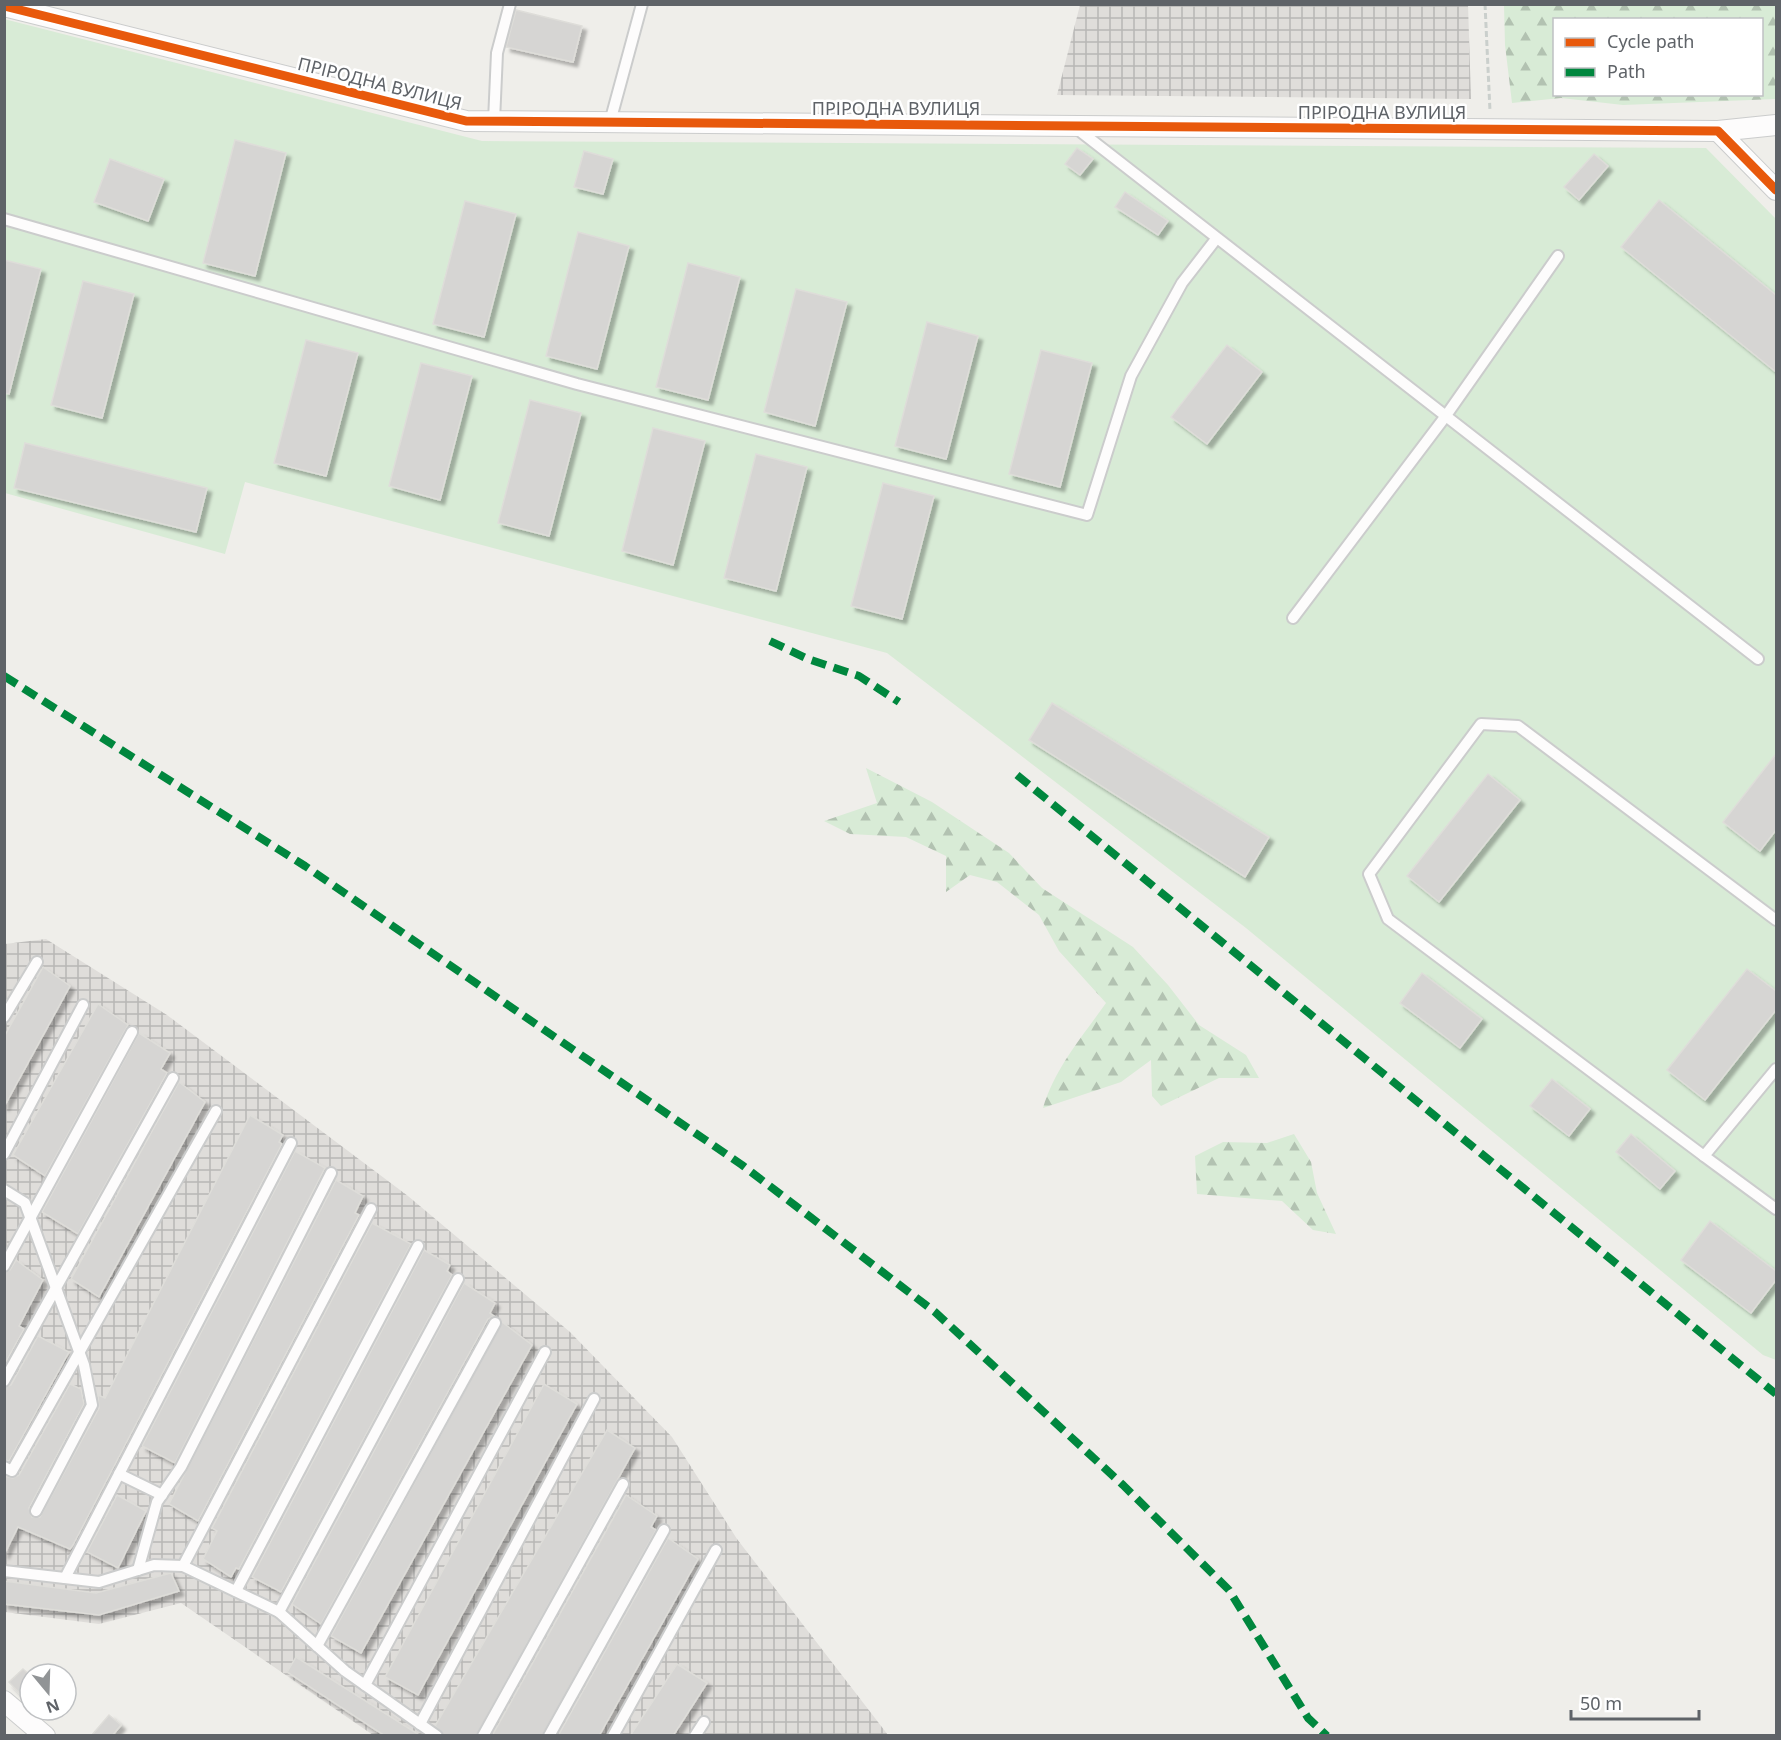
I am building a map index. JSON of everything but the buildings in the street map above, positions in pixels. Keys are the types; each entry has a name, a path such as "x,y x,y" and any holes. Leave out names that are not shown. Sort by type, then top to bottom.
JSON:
{"street":[{"name":"ПРІРОДНА ВУЛИЦЯ","path":"4,6 466,121 1718,131 1776,125"},
{"path":"1718,131 1776,190"},
{"path":"4,1701 45,1736"}],"lane":[{"path":"494,121 497,54 510,4"},
{"path":"610,122 642,4"},
{"path":"1074,126 1216,239 1758,659"},
{"path":"4,219 577,384 1087,515 1131,376 1182,283 1216,239"},
{"path":"1293,618 1445,417 1558,256"},
{"path":"1776,920 1518,726 1481,724 1369,874 1388,919 1776,1209"},
{"path":"4,1017 37,962"},
{"path":"4,1154 83,1005"},
{"path":"4,1266 132,1032"},
{"path":"1704,1156 1776,1069"},
{"path":"4,1381 173,1078"},
{"path":"4,1467 12,1471 216,1111"},
{"path":"64,1578 291,1143"},
{"path":"138,1570 157,1502 181,1467 331,1173"},
{"path":"4,1190 25,1203 80,1354 92,1405 36,1511"},
{"path":"183,1566 371,1209"},
{"path":"236,1592 418,1246"},
{"path":"279,1612 458,1279"},
{"path":"316,1646 495,1323"},
{"path":"366,1685 545,1352"},
{"path":"420,1724 594,1399"},
{"path":"119,1474 162,1495"},
{"path":"483,1736 623,1484"},
{"path":"549,1736 664,1530"},
{"path":"613,1736 716,1550"},
{"path":"4,1571 99,1582 154,1565 183,1566 279,1612 316,1646 437,1736"},
{"path":"694,1736 704,1722"}],"path":[{"path":"1485,4 1490,129"}],"shaded area":[{"path":"1080,5 1468,5 1471,99 1057,95"},
{"path":"46,939 167,1015 408,1196 570,1332 672,1437 737,1539 888,1735 373,1735 181,1603 99,1624 5,1612 5,944"}],"green space":[{"path":"1504,5 1776,5 1776,99 1623,105 1561,98 1512,103 1505,45"},
{"path":"4,19 482,141 1706,148 1776,219 1776,1360 1763,1355 1246,928 887,653 245,482 225,554 5,493"},
{"path":"866,768 932,802 1009,853 1042,888 1133,947 1168,985 1199,1025 1246,1055 1259,1078 1219,1078 1161,1106 1152,1096 1151,1060 1121,1082 1043,1108 1062,1066 1106,1003 1059,951 1039,915 997,882 970,875 946,892 946,856 906,837 850,834 824,821 877,803"},
{"path":"1294,1134 1311,1162 1317,1193 1336,1234 1313,1230 1282,1201 1197,1194 1195,1156 1223,1142 1267,1143"}],"marked path":[{"path":"770,641 808,659 859,676 899,702"},
{"path":"4,676 305,866 742,1165 935,1312 1123,1485 1229,1590 1308,1718 1327,1736"},
{"path":"1017,775 1776,1394"}],"cycle path":[{"path":"4,6 466,121 1718,131 1776,190"}]}
